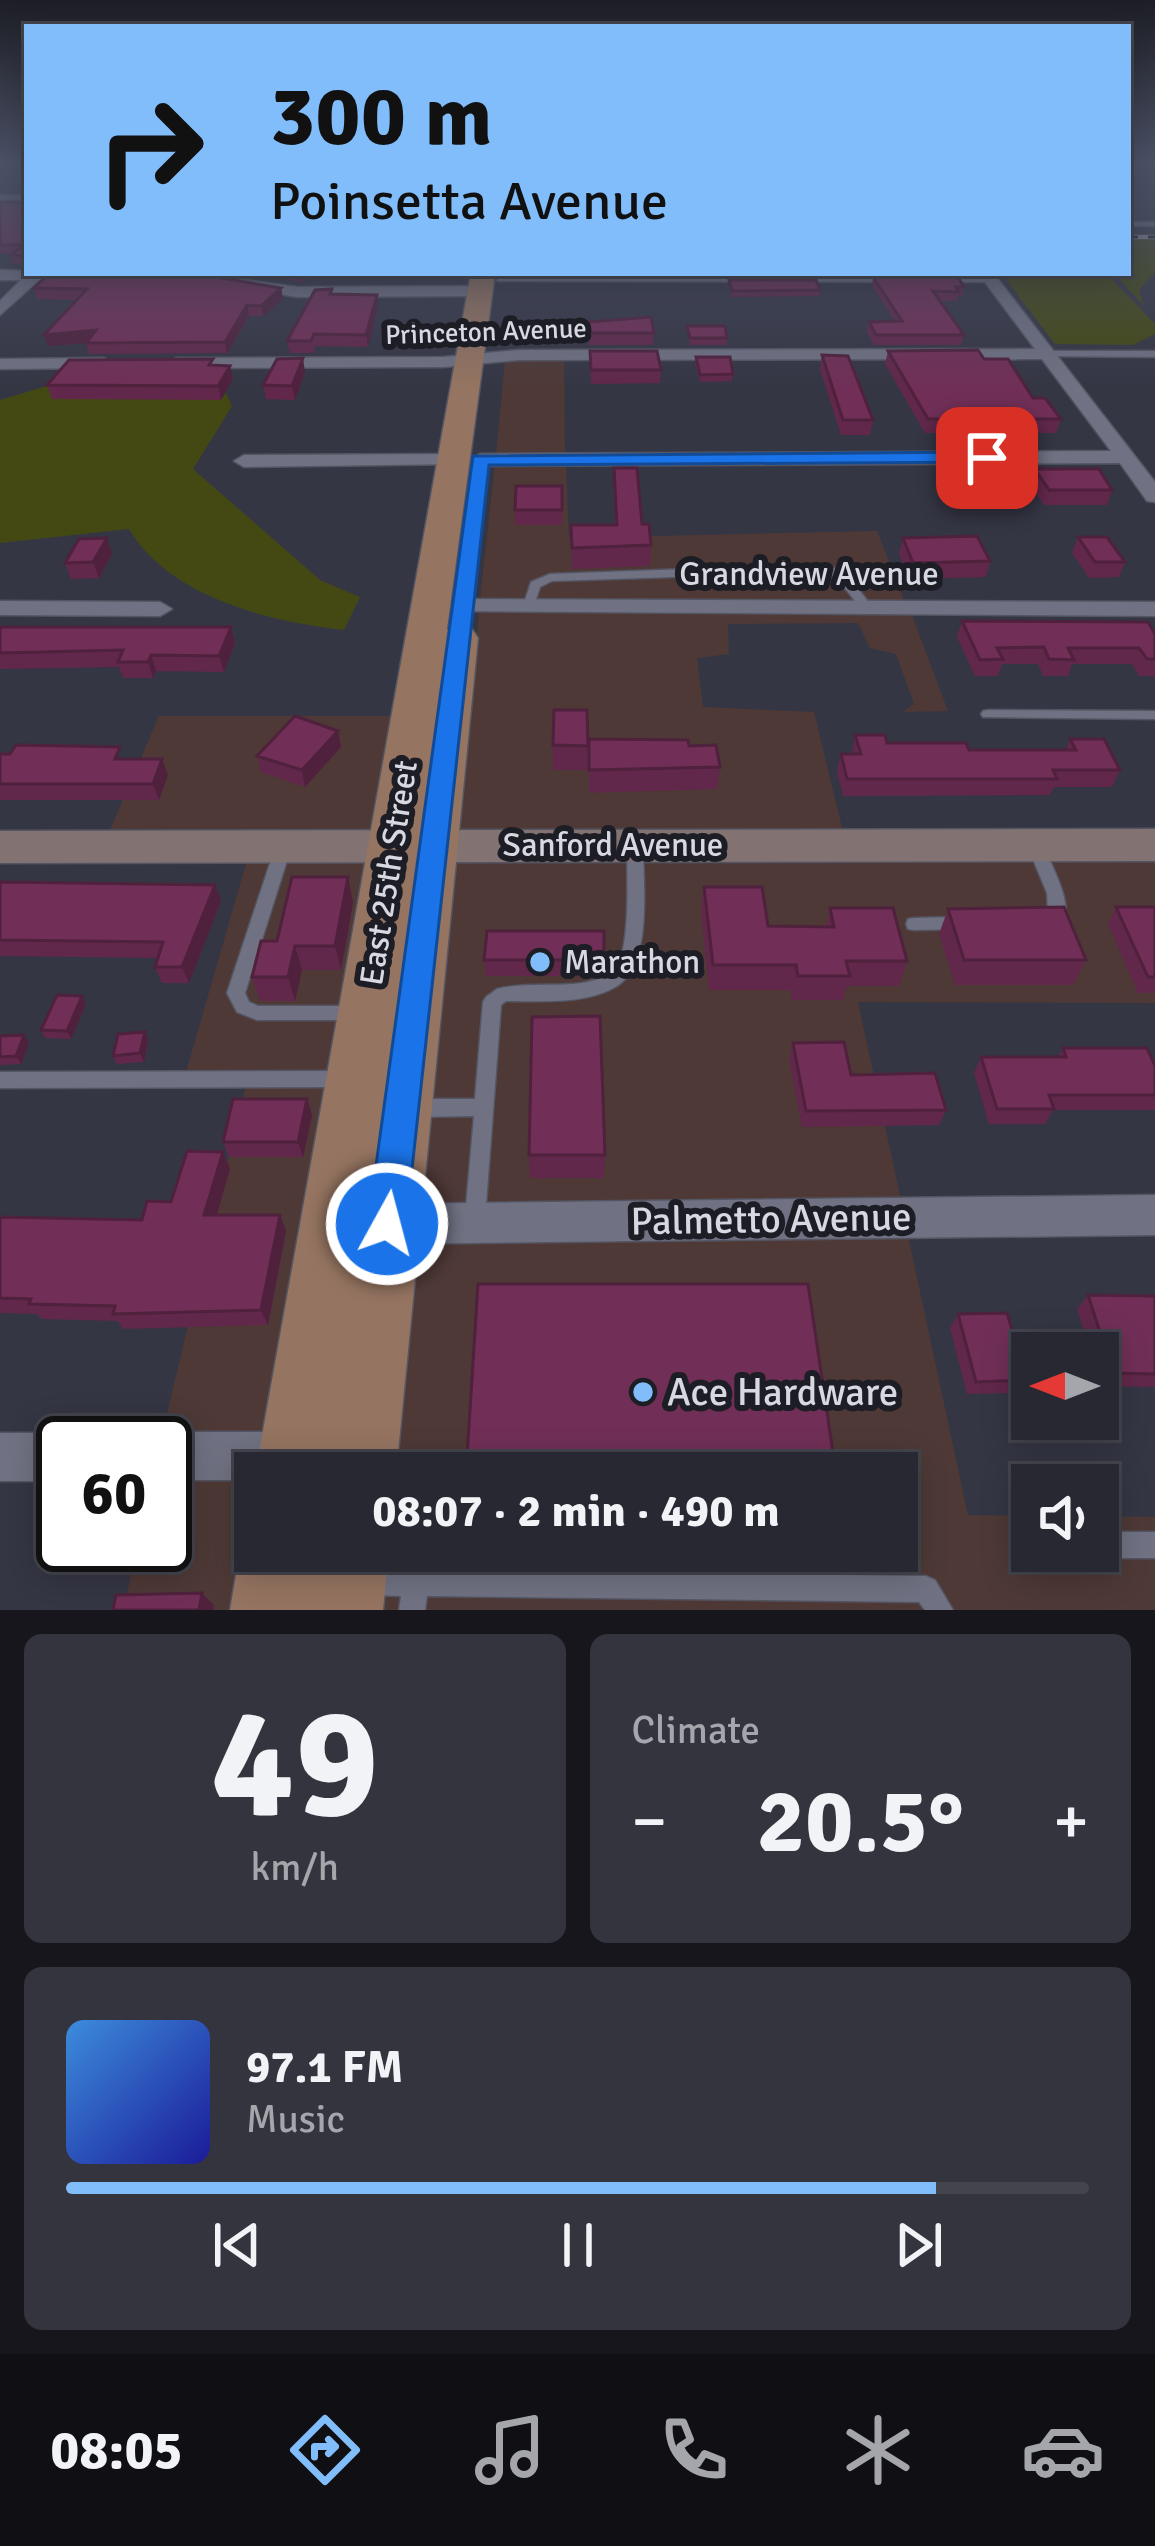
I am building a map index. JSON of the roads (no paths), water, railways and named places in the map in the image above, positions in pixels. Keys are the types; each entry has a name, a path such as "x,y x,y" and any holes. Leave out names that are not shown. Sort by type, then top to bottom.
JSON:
{"main road":[{"name":"East 25th Street","path":"323,1452 387,1224 374,1067 414,844 492,279"},
{"name":"East 25th Street","path":"322,1452 339,1371 317,1327 374,1067 462,606 472,520 468,460"},
{"name":"Sanford Avenue","path":"0,848 1155,845"}],"street":[{"path":"0,310 34,276"},
{"path":"760,276 989,277 1155,496"},
{"path":"168,277 232,280 297,292 492,279"},
{"name":"Princeton Avenue","path":"164,363 1046,354"},
{"path":"0,364 117,363"},
{"path":"244,460 1126,458"},
{"name":"Grandview Avenue","path":"462,606 1155,609"},
{"path":"0,608 160,609"},
{"name":"Palmetto Avenue","path":"387,1224 1155,1215"},
{"path":"0,1457 36,1456"},
{"path":"192,1458 234,1462"}],"lane":[{"path":"1046,354 1155,355"},
{"path":"530,607 536,585 550,578 823,568 841,575 867,608"},
{"path":"988,714 1155,715"},
{"path":"284,845 236,993 242,1007 374,1067 484,1107"},
{"path":"475,1222 492,1001 503,994 582,994 610,986 626,970 633,944 634,845"},
{"path":"1022,922 1058,915 1055,892 1035,845"},
{"path":"914,924 979,922"},
{"path":"0,1080 374,1067"},
{"path":"1119,1545 1155,1545"},
{"path":"343,1581 926,1588 940,1610"}],"place":[{"name":"Marathon","path":"540,962"},
{"name":"Ace Hardware","path":"643,1392"}]}
